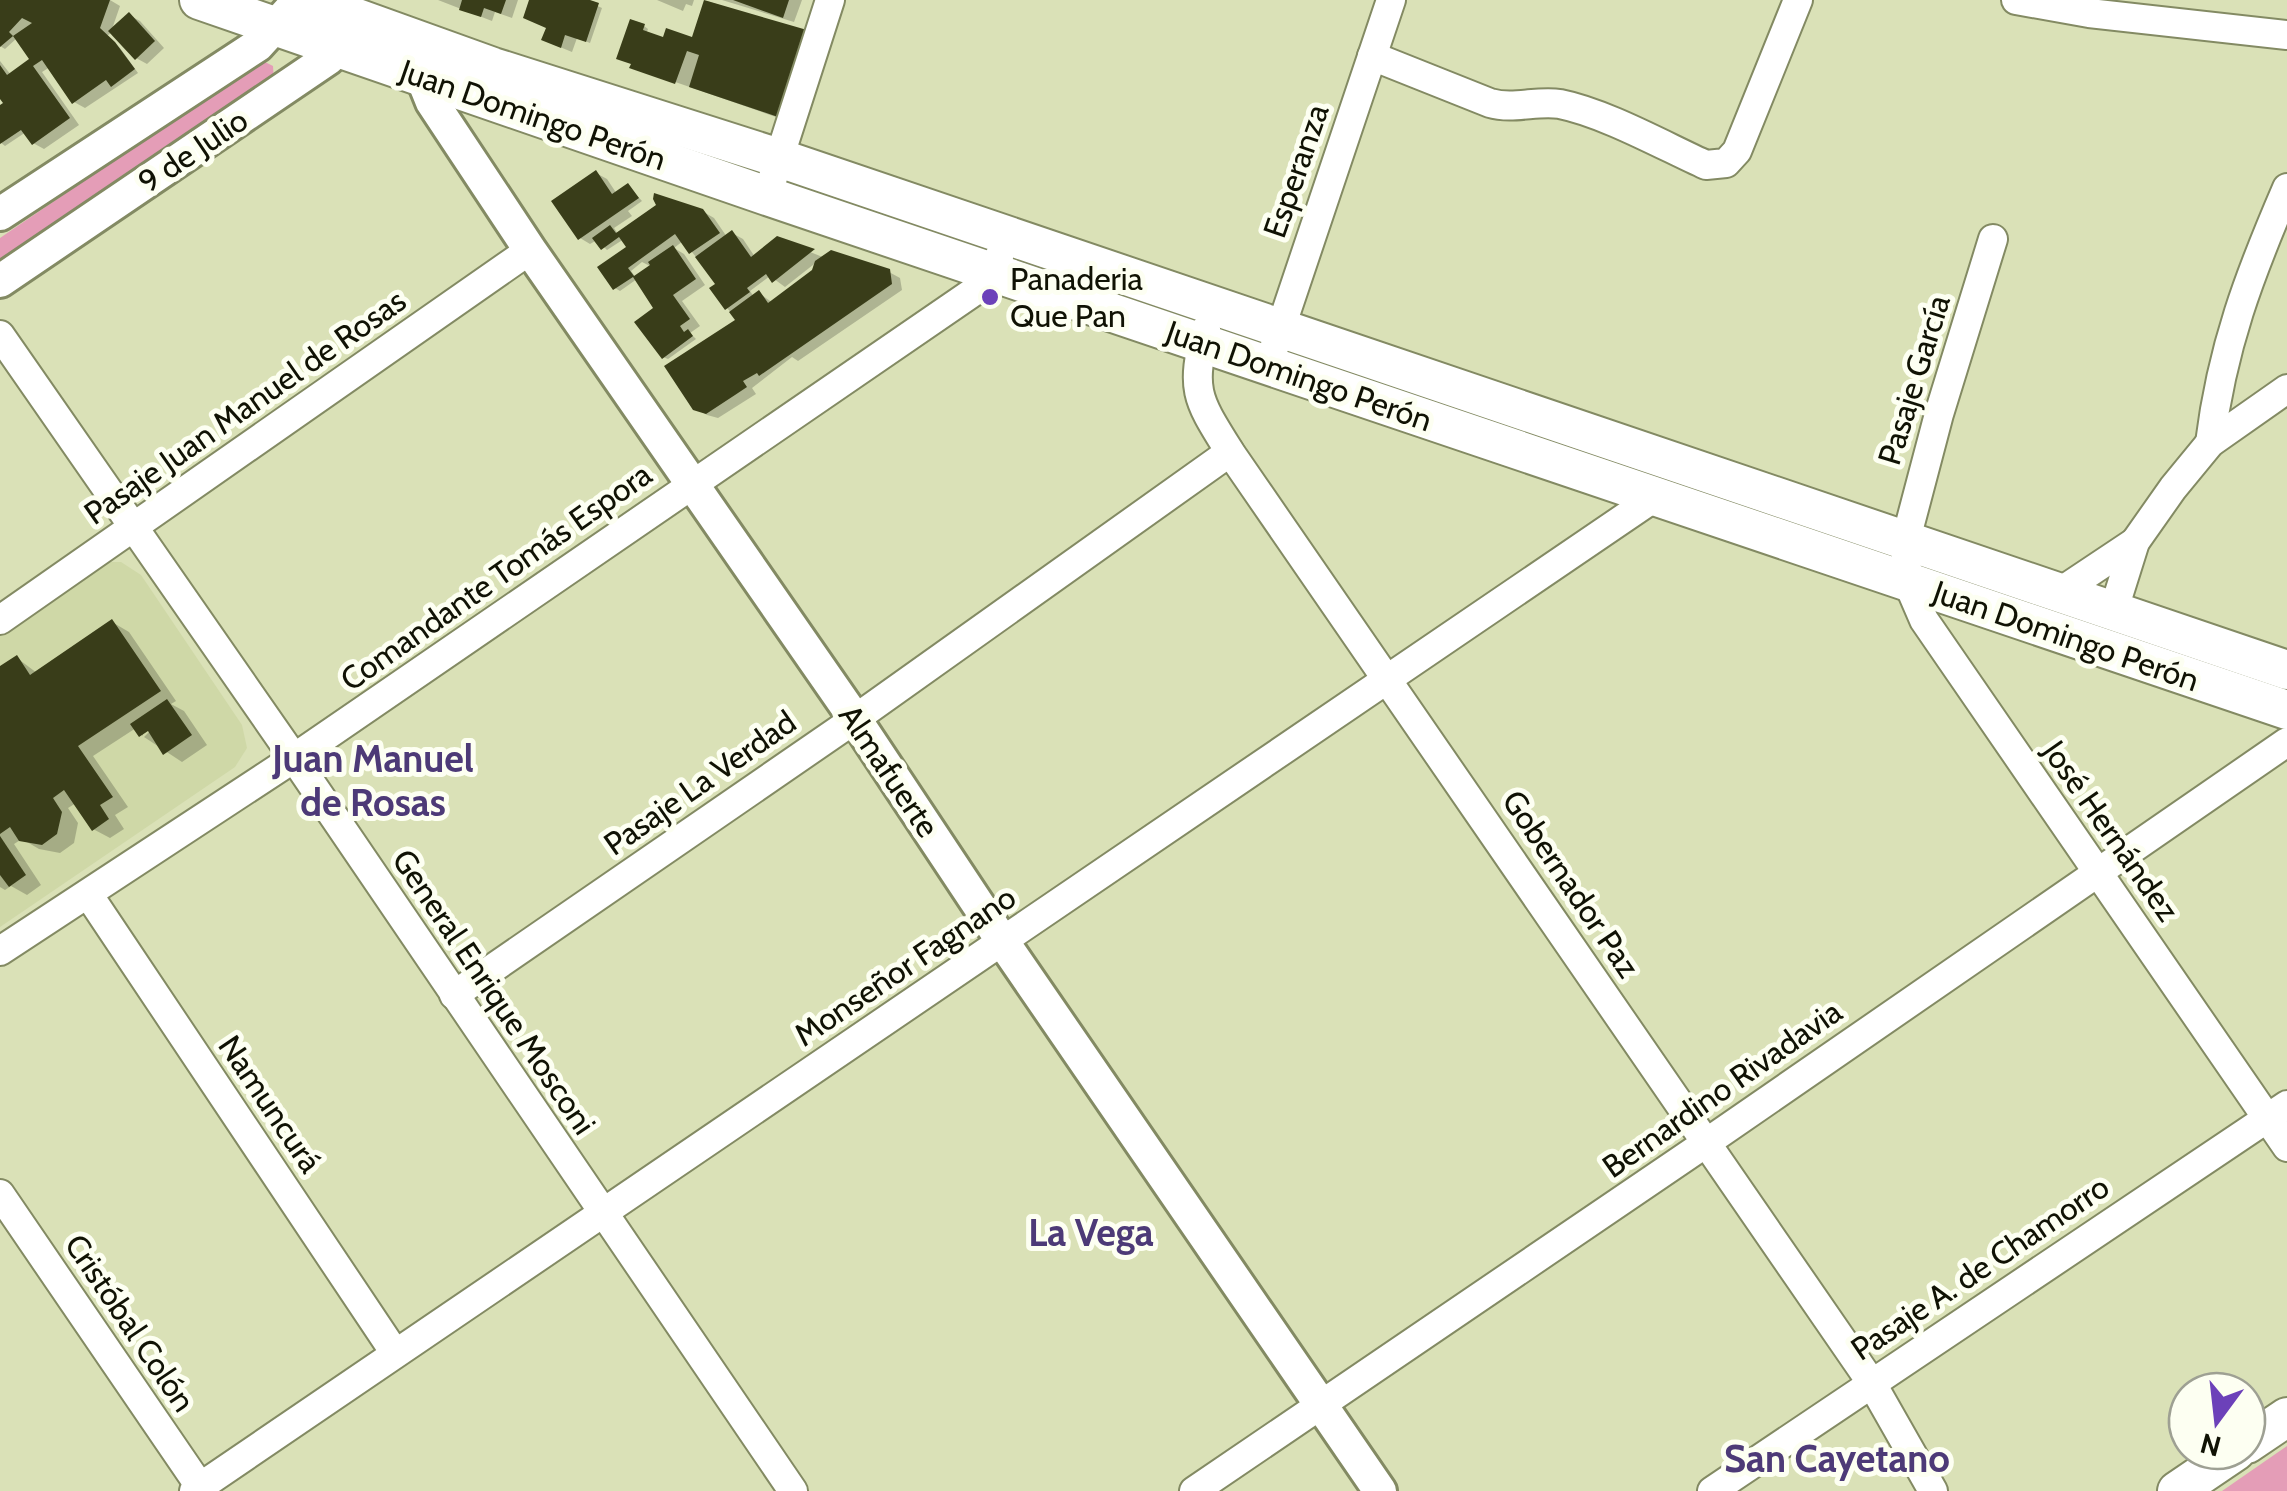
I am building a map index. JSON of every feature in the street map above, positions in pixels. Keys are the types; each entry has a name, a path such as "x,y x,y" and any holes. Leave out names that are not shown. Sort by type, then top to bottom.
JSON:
{"main road":[{"name":"Juan Domingo Perón","path":"199,0 296,7 768,196 2287,710"},
{"name":"Juan Domingo Perón","path":"296,7 334,46 427,61 779,158 2287,670"},
{"path":"2177,1491 2206,1471"}],"street":[{"path":"768,196 830,0"},
{"name":"Esperanza","path":"1269,366 1391,0"},
{"path":"1372,56 1508,108 1556,103 1582,110 1706,165 1726,162 1737,151 1798,0"},
{"path":"2016,0 2090,13 2287,35"},
{"name":"9 de Julio","path":"0,214 258,44 296,7"},
{"name":"9 de Julio","path":"0,281 314,69 329,58 334,46"},
{"name":"Almafuerte","path":"427,61 432,102 530,250 1380,1491"},
{"path":"2210,443 2217,386 2239,306 2287,188"},
{"path":"994,273 1006,236"},
{"name":"Pasaje García","path":"1905,543 1934,429 1994,239"},
{"name":"Pasaje Juan Manuel de Rosas","path":"0,620 530,250"},
{"name":"Comandante Tomás Espora","path":"0,951 294,758 982,286 994,273"},
{"name":"Gobernador Paz","path":"1212,306 1195,382 1200,404 1870,1382 1934,1491"},
{"name":"General Enrique Mosconi","path":"0,335 294,758 793,1491"},
{"path":"2060,592 2134,542 2210,443 2287,390"},
{"name":"Pasaje La Verdad","path":"454,995 854,719 1230,452"},
{"name":"Monseñor Fagnano","path":"199,1490 1655,497"},
{"path":"2114,610 2134,542"},
{"name":"José Hernández","path":"1905,543 1908,583 1924,620 2096,872 2277,1112 2287,1147"},
{"name":"Bernardino Rivadavia","path":"1194,1491 1706,1144 2287,742"},
{"name":"Namuncurá","path":"88,894 395,1353"},
{"name":"Pasaje A. de Chamorro","path":"1712,1491 2277,1112"},
{"name":"Cristóbal Colón","path":"0,1194 199,1490"}],"shaded area":[{"path":"261,60 273,66 274,81 0,261 0,238"},
{"path":"109,562 121,562 141,575 242,725 247,748 235,767 0,927 0,633"},
{"path":"2287,1446 2287,1491 2222,1491 2251,1471 2267,1471 2267,1460"}],"building":[{"path":"0,0 110,0 100,28 135,69 111,87 106,80 72,104 42,60 33,66 70,118 32,145 21,130 0,144 0,65 7,75 29,59 13,36 0,47","holes":["22,18 32,23 13,36 9,32"]},
{"path":"462,0 506,0 501,14 484,8 481,17 459,10"},
{"path":"529,0 599,3 586,42 565,35 561,48 541,40 546,28 523,18"},
{"path":"704,0 807,30 778,117 689,87 699,55 687,51 675,84 629,68 631,64 616,59 630,19 645,24 643,30 663,37 666,28 692,37"},
{"path":"733,0 789,0 783,18"},
{"path":"129,12 155,41 135,60 108,31"},
{"path":"596,170 612,194 628,183 639,198 578,240 551,201"},
{"path":"654,193 703,209 720,233 689,254 675,234 628,268 634,276 673,245 696,279 673,295 690,319 680,326 693,336 662,359 634,322 653,308 633,277 613,290 597,267 626,247 619,237 601,250 592,238 610,225 616,233 656,205"},
{"path":"732,230 751,257 777,236 815,249 772,283 766,274 725,310 709,288 715,284 695,257"},
{"path":"831,250 890,269 892,284 759,376 757,373 743,381 747,387 706,414 693,410 664,366 735,320 729,312 759,290 768,303 812,270 815,261"},
{"path":"112,619 161,691 78,746 113,797 100,805 109,819 92,831 64,790 53,798 62,812 57,834 42,845 19,841 10,827 0,834 0,666 17,655 30,675"},
{"path":"167,699 192,735 163,755 148,731 139,737 130,724"},
{"path":"0,836 26,875 9,887 0,875"}],"place":[{"name":"Panaderia Que Pan","path":"990,297"}],"district":[{"name":"Juan Manuel de Rosas","path":"373,781"},
{"name":"La Vega","path":"1091,1233"},
{"name":"San Cayetano","path":"1837,1459"}]}
